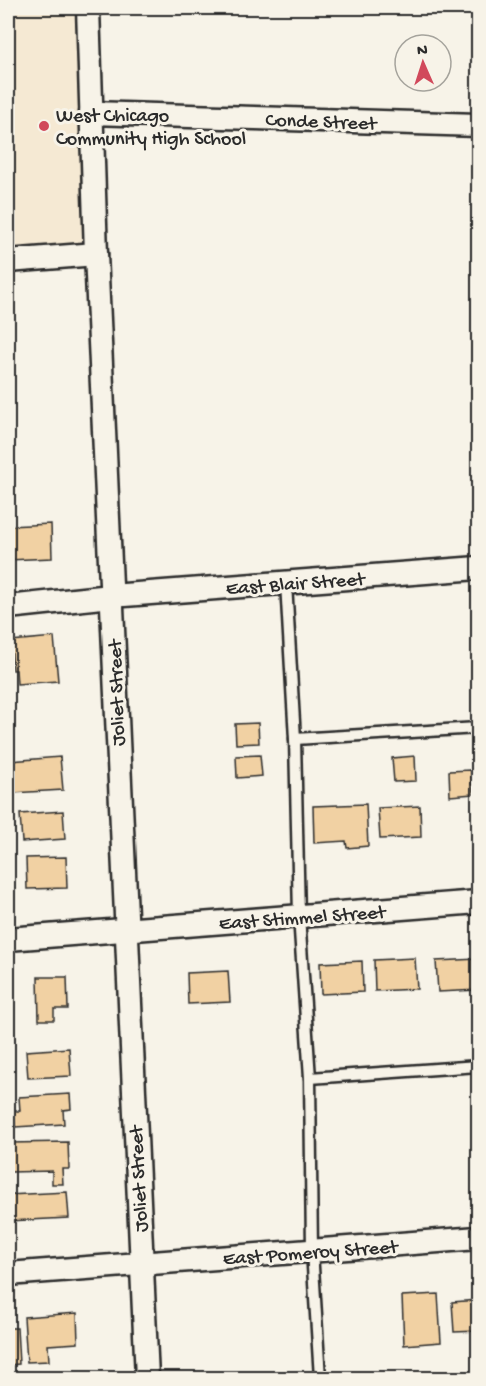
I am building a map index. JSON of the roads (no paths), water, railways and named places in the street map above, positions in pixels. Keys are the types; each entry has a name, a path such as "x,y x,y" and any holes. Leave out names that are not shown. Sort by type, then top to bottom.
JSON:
{"street":[{"name":"Joliet Street","path":"88,8 96,254 147,1378"},
{"name":"Conde Street","path":"91,113 478,125"},
{"path":"8,261 96,254"},
{"name":"East Blair Street","path":"8,607 111,596 478,568"},
{"name":"East Stimmel Street","path":"8,939 478,902"},
{"name":"East Pomeroy Street","path":"8,1274 478,1238"}],"lane":[{"path":"286,583 295,739 299,916 310,1078 312,1251 320,1378"},
{"path":"295,739 478,728"},
{"path":"310,1078 478,1066"}],"place":[{"name":"West Chicago Community High School","path":"44,126"}]}
